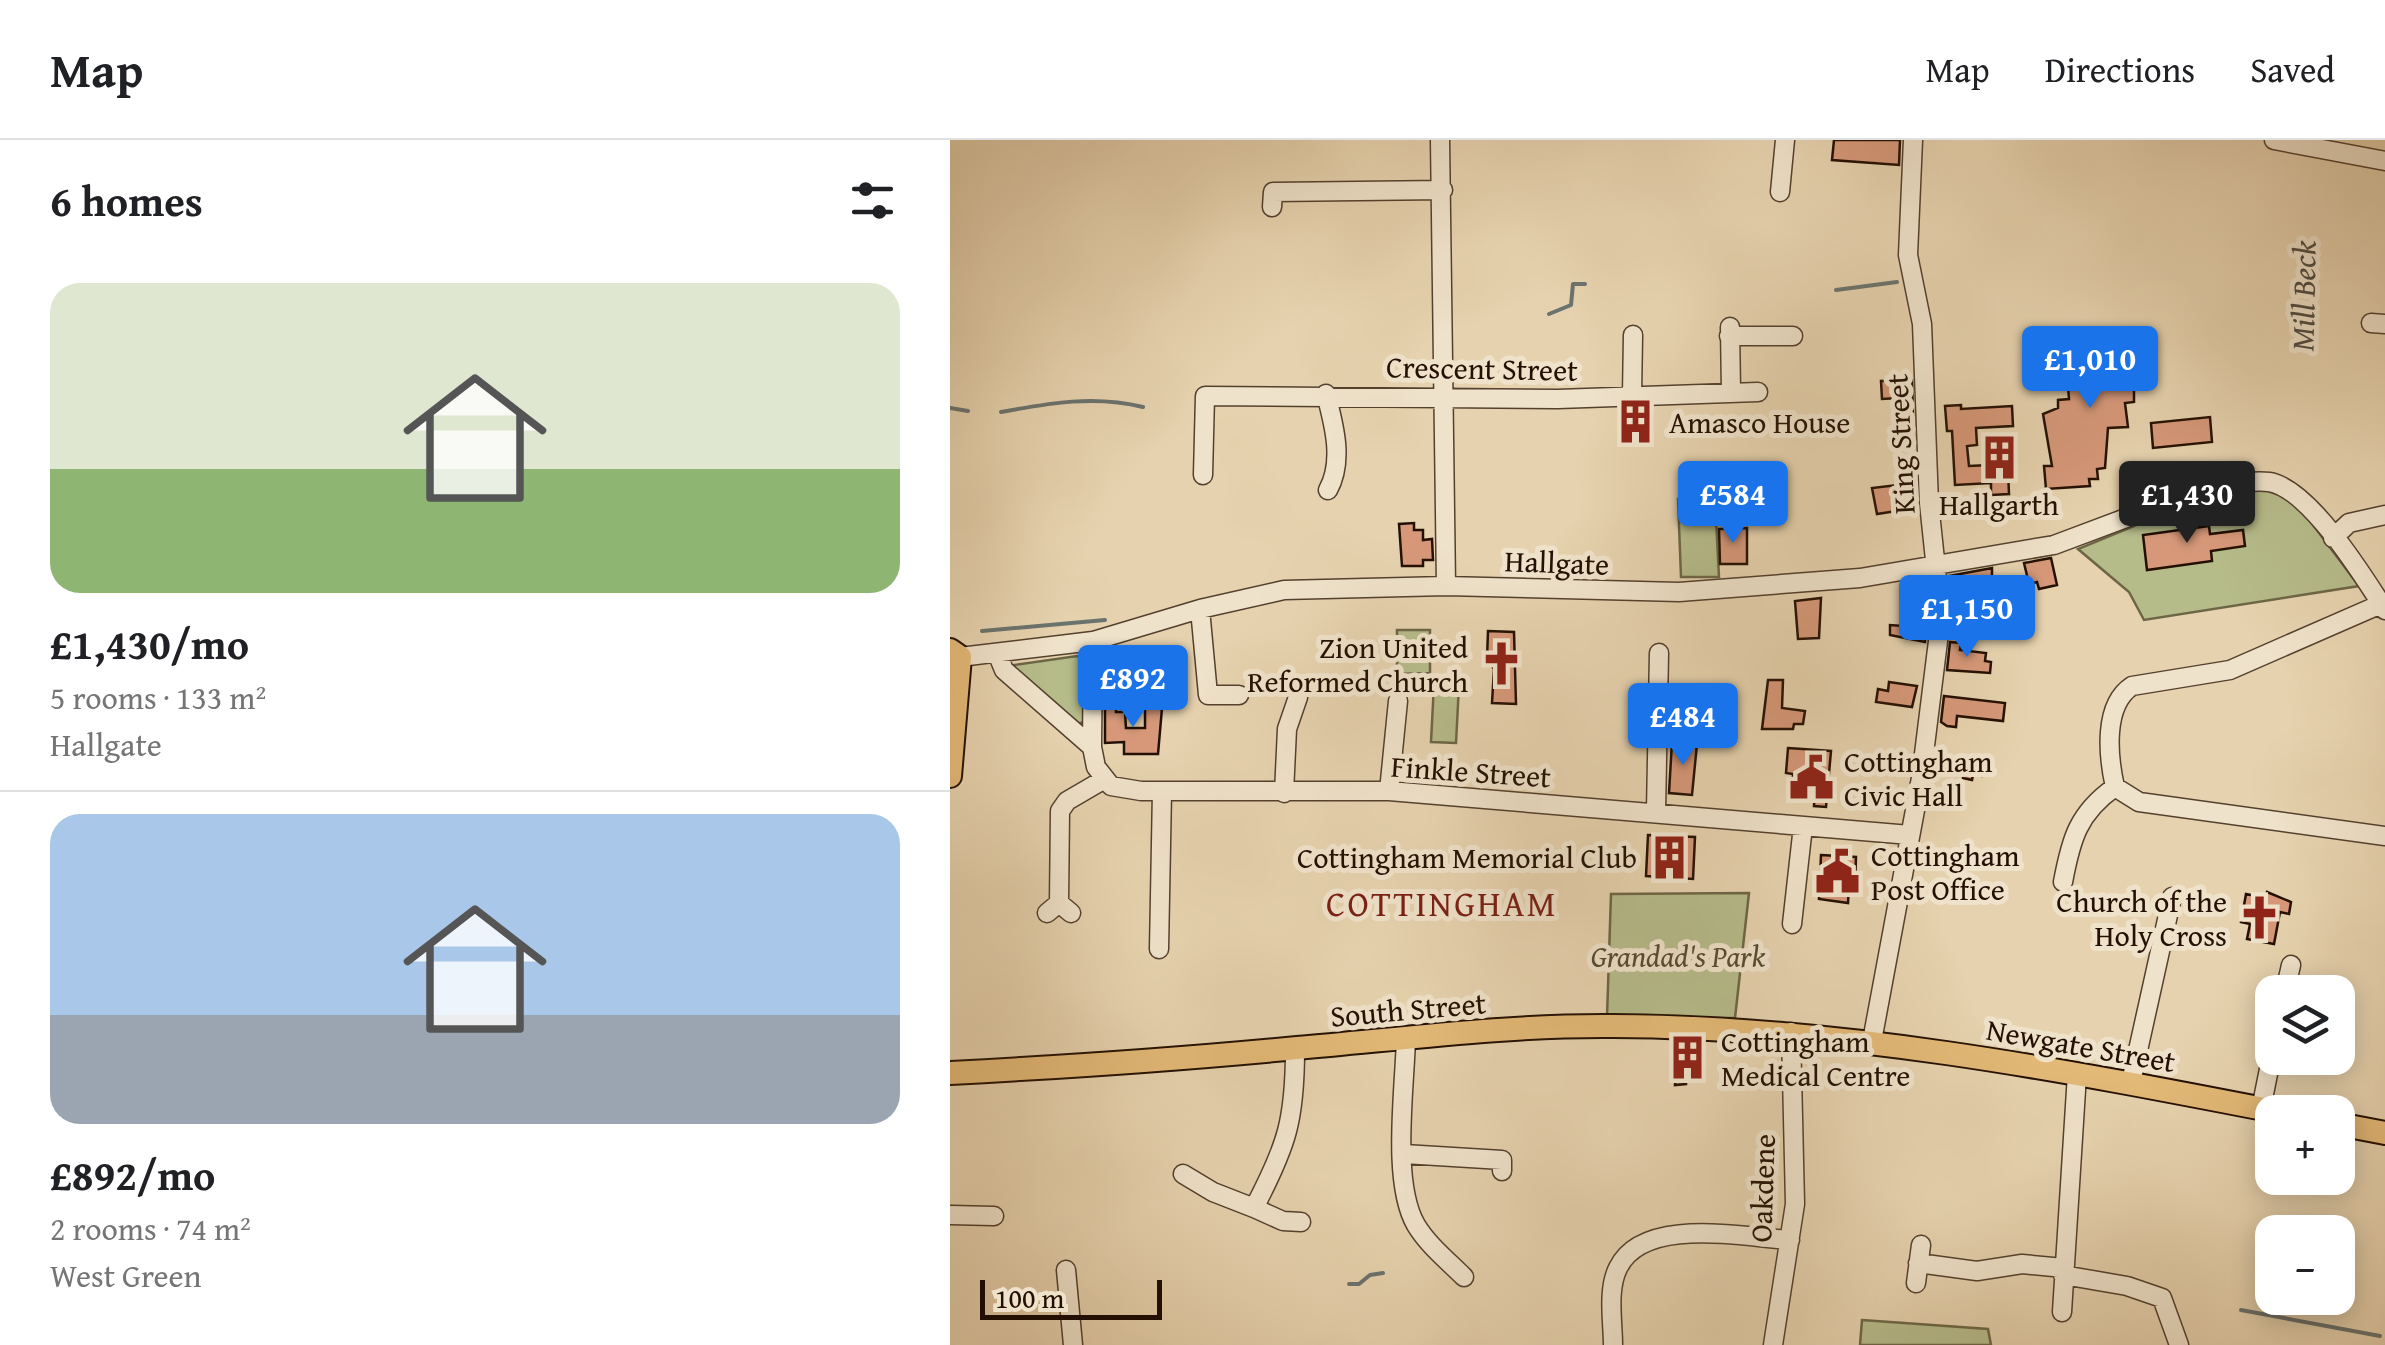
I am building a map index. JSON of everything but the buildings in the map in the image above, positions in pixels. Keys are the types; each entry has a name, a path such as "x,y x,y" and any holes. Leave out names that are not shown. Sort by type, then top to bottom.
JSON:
{"main road":[{"path":"950,776 955,654"},
{"name":"South Street","path":"950,1073 1406,1037 1615,1026 1791,1032 1872,1041"},
{"name":"Newgate Street","path":"1872,1041 2131,1082 2255,1108"},
{"path":"2355,1128 2385,1134"}],"street":[{"path":"1440,140 1446,586"},
{"path":"1780,192 1785,140"},
{"name":"King Street","path":"1872,1041 1910,836 1940,618 1922,324 1908,255 1912,140"},
{"path":"2274,140 2385,161"},
{"path":"1272,207 1272,192 1443,190"},
{"path":"1731,392 1729,332 1793,336"},
{"path":"1632,394 1633,335"},
{"name":"Crescent Street","path":"1203,475 1205,396 1326,394 1558,399 1758,392"},
{"path":"1326,394 1336,451 1335,477 1328,490"},
{"name":"Hallgate","path":"955,654 1093,642 1200,609 1284,590 1446,586 1603,592 1758,588 1860,578 2054,545 2214,485 2237,483 2272,482 2301,500 2383,607"},
{"path":"2333,538 2349,523 2385,515"},
{"path":"2383,607 2230,670 2132,686 2120,694 2114,705 2110,764 2116,787 2139,802 2385,836"},
{"path":"1200,609 1208,695 1239,695"},
{"path":"1059,910 1060,811 1099,774 1092,747 1093,642"},
{"path":"997,653 1004,670 1092,747"},
{"path":"1656,812 1659,653"},
{"path":"1658,696 1702,699"},
{"path":"1284,793 1287,729 1298,697"},
{"path":"1389,791 1398,701"},
{"name":"Finkle Street","path":"1099,774 1111,786 1162,791 1389,791 1910,836"},
{"path":"2060,873 2084,815 2092,803 2116,787"},
{"path":"1159,949 1162,791"},
{"path":"1792,924 1803,826"},
{"path":"2131,1082 2172,897"},
{"path":"2289,975 2291,966"},
{"name":"Oakdene","path":"1773,1345 1790,1240 1795,1166 1791,1032"},
{"path":"1406,1037 1404,1154 1408,1208 1417,1227 1460,1267"},
{"path":"1254,1208 1288,1140 1293,1119 1295,1048"},
{"path":"2062,1312 2077,1074"},
{"path":"1404,1154 1502,1160 1502,1171"},
{"path":"1191,1175 1288,1225"},
{"path":"950,1215 994,1216"},
{"path":"1613,1345 1615,1278 1618,1267 1639,1242 1658,1236 1706,1234 1790,1240"},
{"path":"1916,1284 1920,1254 1977,1270 2022,1264 2063,1271 2162,1298 2179,1345"},
{"path":"1070,1279 1073,1345"}],"green space":[{"path":"2274,489 2298,505 2359,586 2144,620 2129,592 2078,549 2217,492"},
{"path":"1678,499 1715,500 1719,577 1681,577"},
{"path":"1397,630 1430,630 1430,673 1397,674"},
{"path":"1077,656 1085,659 1087,721 1077,724 1014,665"},
{"path":"1434,684 1459,685 1456,743 1431,742"},
{"name":"Grandad's Park","path":"1749,893 1735,1018 1607,1017 1611,894"},
{"path":"1862,1320 1988,1329 1991,1345 1860,1345"}],"waterway":[{"path":"1836,290 1897,282"},
{"path":"1549,314 1571,305 1573,284 1585,284"},
{"path":"1001,412 1089,401 1143,407"},
{"path":"950,408 968,411"},
{"path":"982,631 1105,620"},
{"path":"1349,1284 1359,1284 1370,1275 1383,1273"},
{"path":"2241,1310 2380,1336"}],"place":[{"name":"Amasco House","path":"1636,422"},
{"name":"Hallgarth","path":"1999,457"},
{"name":"Zion United Reformed Church","path":"1501,664"},
{"name":"Cottingham Civic Hall","path":"1811,778"},
{"name":"Cottingham Memorial Club","path":"1670,857"},
{"name":"Cottingham Post Office","path":"1838,872"},
{"name":"Church of the Holy Cross","path":"2260,918"},
{"name":"Cottingham Medical Centre","path":"1688,1058"}],"district":[{"name":"COTTINGHAM","path":"1442,903"}],"water label":[{"name":"Mill Beck","path":"2303,296"}]}
